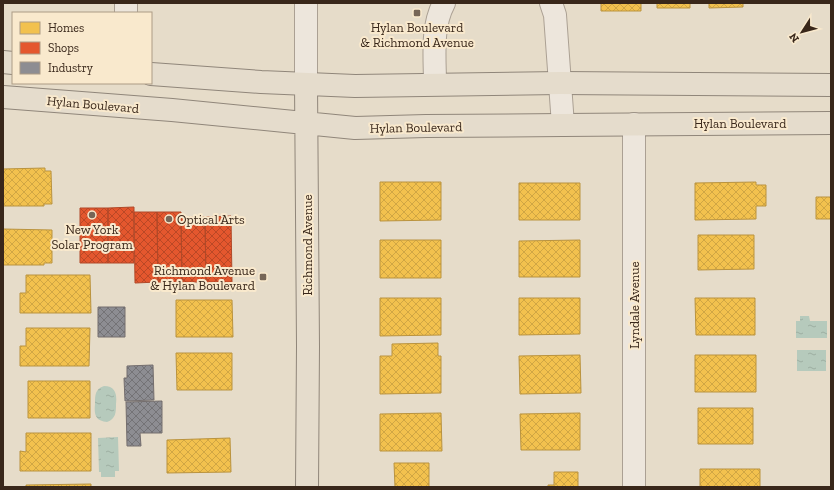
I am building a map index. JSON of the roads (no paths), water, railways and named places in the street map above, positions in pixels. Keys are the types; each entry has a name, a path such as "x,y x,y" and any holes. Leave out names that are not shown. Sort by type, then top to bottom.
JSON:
{"main road":[{"path":"152,74 261,82 355,86 560,83 831,85"},
{"name":"Richmond Avenue","path":"306,84 308,339 307,487"},
{"name":"Hylan Boulevard","path":"3,96 172,110 355,128 563,124 831,123"}],"street":[{"name":"Richmond Avenue","path":"306,3 306,84"},
{"path":"435,84 436,31 438,19 444,3"},
{"path":"551,3 555,15 563,124"},
{"name":"Lyndale Avenue","path":"634,124 634,487"}],"water":[{"path":"800,316 809,316 810,321 827,321 827,338 796,338 796,321 800,321"},
{"path":"797,350 826,350 826,371 797,371"},
{"path":"104,386 108,386 113,389 116,397 115,415 110,421 107,422 98,419 95,411 96,393"},
{"path":"118,437 119,471 115,471 115,477 101,477 101,472 99,472 98,438"}],"place":[{"name":"Hylan Boulevard & Richmond Avenue","path":"417,13"},
{"name":"New York Solar Program","path":"92,215"},
{"name":"Optical Arts","path":"169,219"},
{"name":"Richmond Avenue & Hylan Boulevard","path":"263,277"}]}
